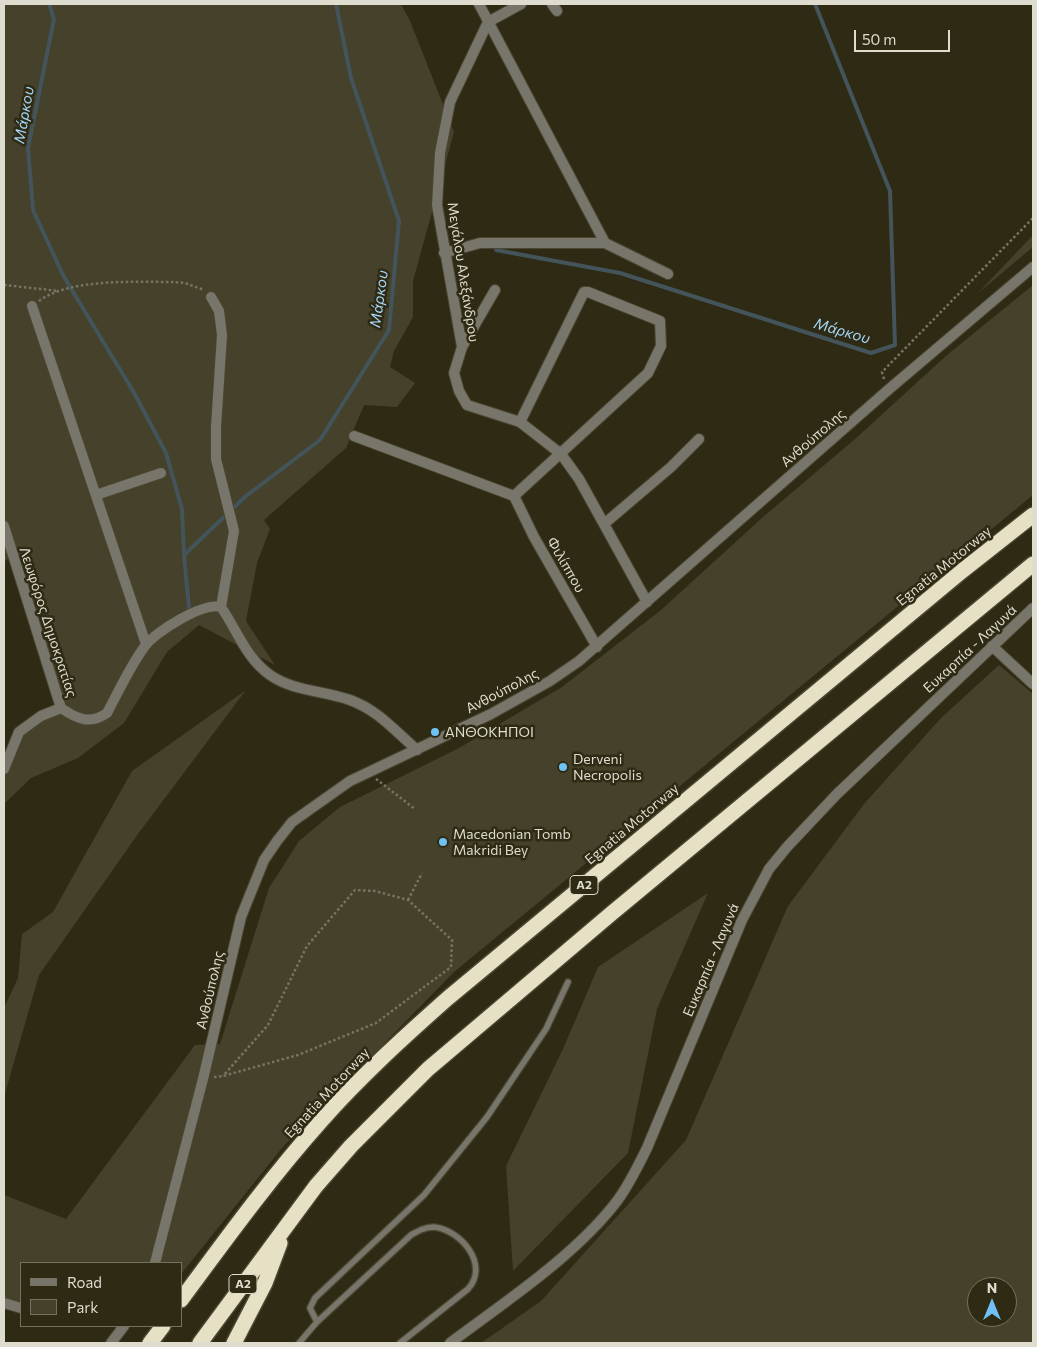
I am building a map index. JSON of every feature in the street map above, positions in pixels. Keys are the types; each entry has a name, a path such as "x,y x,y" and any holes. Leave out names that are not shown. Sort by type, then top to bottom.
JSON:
{"highway":[{"name":"Egnatia Motorway","path":"182,1299 292,1155 355,1085 402,1040 456,992 939,589 1033,515"},
{"name":"Α2","path":"200,1343 286,1225 351,1146 391,1104 455,1045 1033,564"},
{"path":"234,1343 264,1283 286,1225"},
{"path":"150,1343 162,1327"}],"street":[{"path":"479,4 605,243"},
{"path":"488,22 521,4"},
{"name":"Μεγάλου Αλεξάνδρου","path":"488,22 450,102 440,153 437,205 462,347 454,373 459,391 468,405 520,422 561,454 579,479 647,602"},
{"path":"444,253 480,243 605,243 668,274"},
{"name":"Ανθούπολης","path":"155,1262 203,1079 241,917 264,860 292,822 311,807 367,772 416,750 522,697 550,681 598,647 888,390 1033,267"},
{"path":"462,347 495,290"},
{"path":"354,436 514,496 648,373 661,346 662,331 660,321 646,314 584,292 520,422"},
{"path":"212,297 219,311 222,335 216,427 216,459 234,531 221,607 246,650 270,675 303,690 348,699 374,711 416,750"},
{"path":"32,306 146,644"},
{"path":"604,524 671,467 699,439"},
{"path":"96,495 161,473"},
{"name":"Φιλίππου","path":"514,496 534,537 598,647"},
{"name":"Λεωφόρος Δημοκρατίας","path":"4,526 61,708 75,717 89,720 98,719 107,713 146,644 200,608 208,606 221,607"},
{"path":"4,562 12,556"},
{"name":"Ευκαρπία - Λαγυνά","path":"450,1343 577,1244 599,1223 618,1200 634,1175 647,1148 742,920 769,869 837,794 1033,608"},
{"path":"992,646 1033,684"},
{"path":"4,769 19,732 40,716 61,708"},
{"path":"4,1303 20,1308"},
{"path":"111,1343 123,1327"}],"lane":[{"path":"317,1322 311,1312 312,1301 424,1195 487,1117 546,1029 568,982"},
{"path":"299,1343 317,1322 412,1235 425,1228 433,1227 456,1235 464,1241 478,1269 476,1279 468,1289 400,1343"}],"path":[{"path":"888,390 882,372 1033,218"},
{"path":"32,306 47,295 83,286 174,282 204,290 212,297"},
{"path":"4,285 60,291"},
{"path":"367,772 415,809"},
{"path":"408,900 422,873"},
{"path":"203,1079 223,1076 298,1055 376,1023 451,967 452,940 408,900 375,891 355,890 307,946 268,1025 223,1076"}],"green space":[{"path":"4,4 401,4 410,21 454,132 413,281 413,317 394,351 390,367 415,383 397,407 364,405 346,448 264,520 270,529 257,563 246,621 275,665 199,625 167,652 124,723 78,758 31,778 4,804 4,769 19,732 61,708 12,556 4,562"},
{"path":"1033,235 1033,247 977,294"},
{"name":"Derveni Necropolis","path":"1033,285 1033,495 454,972 282,1148 182,1273 182,1262 20,1262 20,1302 4,1299 4,1195 66,1219 195,1045 220,1044 269,888 299,841 340,807 459,748 562,687 661,610 763,517 855,439 947,355"},
{"path":"999,665 1033,694 1033,1343 481,1343 541,1301 686,1140 788,906 864,804 941,718"},
{"path":"246,690 138,834 39,975 4,1097 4,1008 18,978 22,934 53,912 132,771"},
{"path":"708,893 657,1009 628,1153 513,1271 506,1166 563,1049 598,967"}],"waterway":[{"name":"Μάρκου","path":"49,4 54,19 28,148 33,210 64,277 133,391 166,453 182,509 184,554"},
{"name":"Μάρκου","path":"189,608 184,555 246,496 320,440 389,330 399,221 351,78 336,4"},
{"name":"Μάρκου","path":"496,250 620,273 871,353 895,345 890,191 815,4"}],"place":[{"name":"ΑΝΘΟΚΗΠΟΙ","path":"435,732"},
{"name":"Derveni Necropolis","path":"563,767"},
{"name":"Macedonian Tomb Makridi Bey","path":"443,842"}]}
